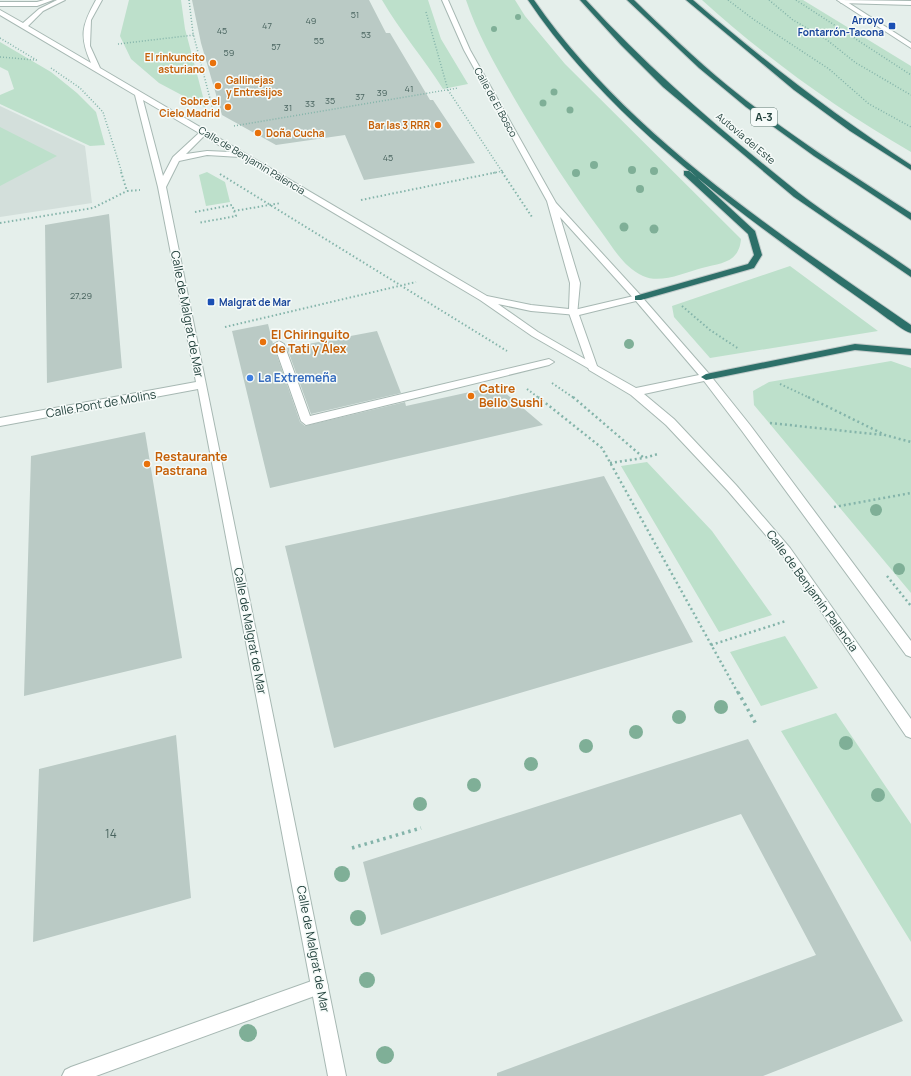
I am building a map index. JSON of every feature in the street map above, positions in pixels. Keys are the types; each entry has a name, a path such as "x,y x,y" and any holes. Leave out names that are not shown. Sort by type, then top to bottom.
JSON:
{"highway":[{"path":"531,0 547,24 582,66 704,191 752,233 758,255 751,266 638,298"},
{"name":"Autovía del Este","path":"583,0 623,44 666,85 797,195 911,274"},
{"name":"A-3","path":"630,0 671,40 749,106 808,149 911,217"},
{"path":"689,0 741,45 871,143 911,168"},
{"path":"635,121 716,189 771,232 911,330"},
{"path":"871,143 911,164"},
{"path":"706,377 854,347 911,352"}],"street":[{"path":"0,4 37,4 50,0"},
{"path":"24,26 32,15 44,7 62,0"},
{"path":"97,69 87,46 88,20 99,0"},
{"name":"Calle de El Bosco","path":"445,0 467,50 550,201 575,283 574,313"},
{"path":"841,1 911,2"},
{"path":"841,1 911,46"},
{"name":"Calle de Benjamín Palencia","path":"0,12 246,156 483,298 535,334 635,392 670,422 732,488 786,551 911,731"},
{"name":"Calle de Malgrat de Mar","path":"138,94 162,187 320,986 336,1076"},
{"path":"162,187 176,158 204,132"},
{"path":"176,158 193,153 215,152 246,156"},
{"name":"Calle de El Bosco","path":"550,201 638,298"},
{"name":"Calle de Benjamín Palencia","path":"483,298 531,308 574,313 638,298"},
{"path":"638,298 706,377 911,651"},
{"path":"574,313 593,368"},
{"path":"279,344 306,421 549,362"},
{"path":"635,392 706,377"},
{"name":"Calle Pont de Molins","path":"0,422 201,385"},
{"path":"71,1076 320,986"}],"path":[{"path":"188,0 194,35 215,118"},
{"path":"728,0 753,19 829,69 869,104 911,126"},
{"path":"769,0 793,20 827,40 856,63 911,95"},
{"path":"796,0 911,75"},
{"path":"424,7 448,90 503,171 534,221"},
{"path":"118,44 194,35"},
{"path":"0,38 42,63"},
{"path":"0,57 38,60"},
{"path":"47,66 80,88 103,112 127,191"},
{"path":"232,127 458,88"},
{"path":"360,200 503,171"},
{"path":"216,172 402,286 530,367 578,401 644,458"},
{"path":"0,223 93,208 127,191 162,187"},
{"path":"234,211 287,202"},
{"path":"195,212 232,205 236,216 198,223"},
{"path":"225,327 422,281"},
{"path":"681,306 710,330 743,352"},
{"path":"507,372 602,448 756,724"},
{"path":"774,381 885,435"},
{"path":"768,422 885,435 911,442"},
{"path":"610,463 644,458 658,454"},
{"path":"834,507 911,493"},
{"path":"712,645 786,621"},
{"path":"352,848 421,828"}],"shaded area":[{"path":"0,106 85,146 92,203 0,217"}],"green space":[{"path":"129,0 181,0 185,29 206,108 159,83 131,59 120,36"},
{"path":"382,0 428,0 441,39 468,84 443,89 396,23"},
{"path":"466,0 515,0 525,16 565,64 741,239 740,247 737,253 728,261 722,263 672,277 657,279 643,276 624,262 558,170 529,124 490,56"},
{"path":"702,0 803,0 911,66 911,152 883,136 803,82 751,42"},
{"path":"0,42 51,72 77,93 96,112 105,145 90,146 0,104 0,95 14,89 8,71 0,67"},
{"path":"0,127 57,156 0,186"},
{"path":"207,172 225,182 230,202 206,206 199,175"},
{"path":"790,266 878,331 710,358 674,317 672,306"},
{"path":"891,361 911,368 911,593 754,405 753,391 769,382"},
{"path":"647,462 712,531 772,615 719,632 621,466"},
{"path":"785,636 818,688 761,706 730,652"},
{"path":"836,713 911,824 911,942 781,731"}],"building":[{"path":"192,0 369,0 386,33 390,33 430,100 433,100 475,163 364,180 345,135 276,145 222,115 201,43"},
{"path":"109,214 122,368 47,383 45,225"},
{"path":"268,324 273,344 300,422 305,426 405,402 406,406 497,386 543,425 270,488 232,331"},
{"path":"377,331 401,393 311,414 287,348"},
{"path":"145,432 182,658 24,696 31,456"},
{"path":"604,476 693,642 334,748 285,546"},
{"path":"176,735 191,898 33,942 39,769"},
{"path":"748,739 903,1021 763,1076 497,1076 497,1073 816,955 741,814 381,935 363,862"}],"place":[{"name":"Arroyo Fontarrón-Tacona","path":"892,26"},
{"name":"El rinkuncito asturiano","path":"213,63"},
{"name":"Gallinejas y Entresijos","path":"218,86"},
{"name":"Sobre el Cielo Madrid","path":"228,107"},
{"name":"Bar las 3 RRR","path":"438,125"},
{"name":"Doña Cucha","path":"258,133"},
{"name":"Malgrat de Mar","path":"211,302"},
{"name":"El Chiringuito de Tati y Álex","path":"263,342"},
{"name":"La Extremeña","path":"250,378"},
{"name":"Catire Bello Sushi","path":"471,396"},
{"name":"Restaurante Pastrana","path":"147,464"}]}
